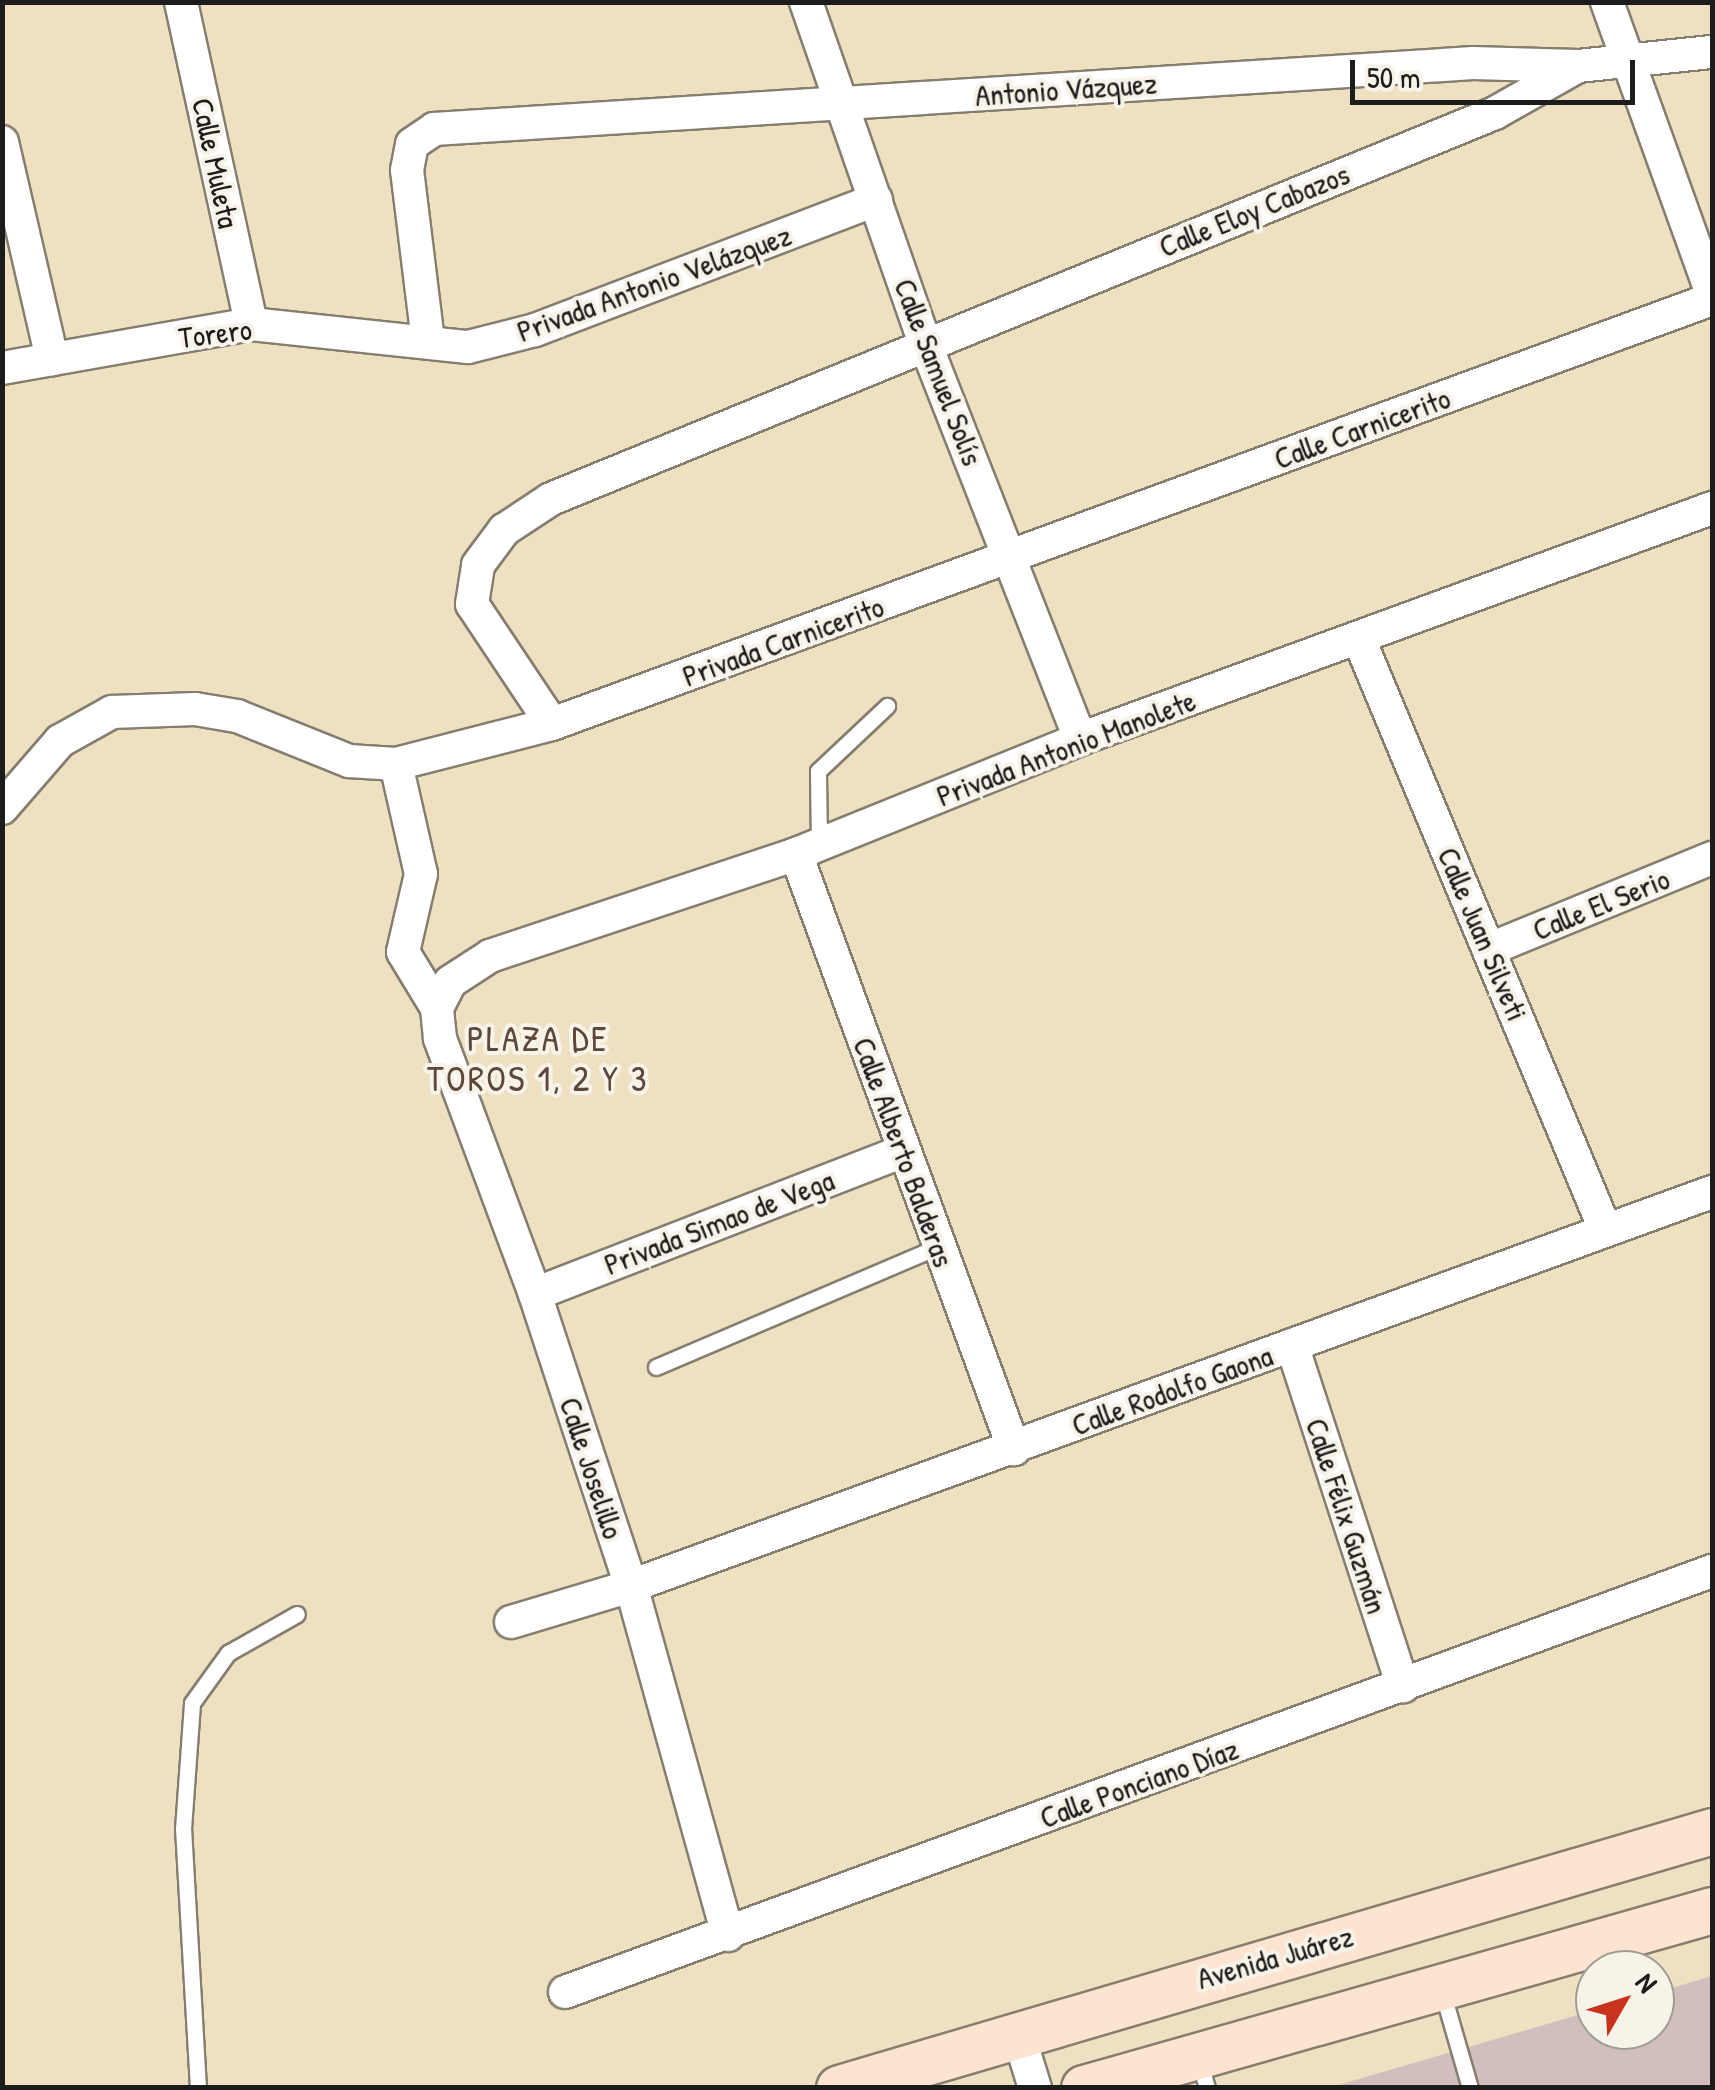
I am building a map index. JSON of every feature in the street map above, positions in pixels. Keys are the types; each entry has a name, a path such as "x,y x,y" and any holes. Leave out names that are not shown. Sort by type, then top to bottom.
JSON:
{"main road":[{"name":"Avenida Juárez","path":"838,2088 1712,1832"},
{"path":"1084,2088 1202,2072 1441,1987 1712,1910"}],"street":[{"name":"Calle Muleta","path":"181,2 251,324"},
{"name":"Calle Samuel Solís","path":"806,2 925,344 1012,556 1080,739"},
{"path":"1607,2 1712,296"},
{"name":"Antonio Vázquez","path":"428,341 407,170 420,135 448,127 1473,62 1578,66 1712,52"},
{"name":"Calle Eloy Cabazos","path":"552,724 472,604 478,565 504,530 550,499 1495,113 1578,66"},
{"path":"2,142 52,358"},
{"name":"Privada Antonio Velázquez","path":"428,341 468,347 535,330 876,200"},
{"name":"Calle Carnicerito","path":"1012,556 1712,296"},
{"name":"Torero","path":"2,368 251,324 380,342 428,341"},
{"name":"Privada Antonio Manolete","path":"437,1008 450,982 490,956 807,850 1080,739 1712,508"},
{"name":"Privada Carnicerito","path":"2,808 60,741 112,712 195,709 237,716 348,761 396,764 552,724 1012,556"},
{"name":"Calle Juan Silveti","path":"1359,638 1605,1229"},
{"name":"Calle Joselillo","path":"396,764 421,874 403,952 437,1008 440,1038 535,1294 631,1586 728,1936"},
{"name":"Calle Alberto Balderas","path":"807,850 903,1150 1014,1448"},
{"name":"Calle El Serio","path":"1490,949 1712,858"},
{"name":"Privada Simao de Vega","path":"535,1294 903,1150"},
{"name":"Calle Rodolfo Gaona","path":"511,1622 631,1586 1712,1192"},
{"name":"Calle Félix Guzmán","path":"1292,1345 1403,1686"},
{"name":"Calle Ponciano Díaz","path":"565,1992 728,1936 1712,1571"},
{"path":"1018,2033 1034,2088"}],"lane":[{"path":"807,850 818,771 887,706"},
{"path":"656,1366 939,1246"},
{"path":"198,2088 183,1830 192,1703 228,1653 296,1614"},
{"path":"1441,1987 1470,2088"}],"shaded area":[{"path":"1712,1976 1712,2087 1328,2088 1575,2016 1575,2050 1675,2050 1675,1987"}],"district":[{"name":"PLAZA DE TOROS 1, 2 Y 3","path":"538,1059"}]}
